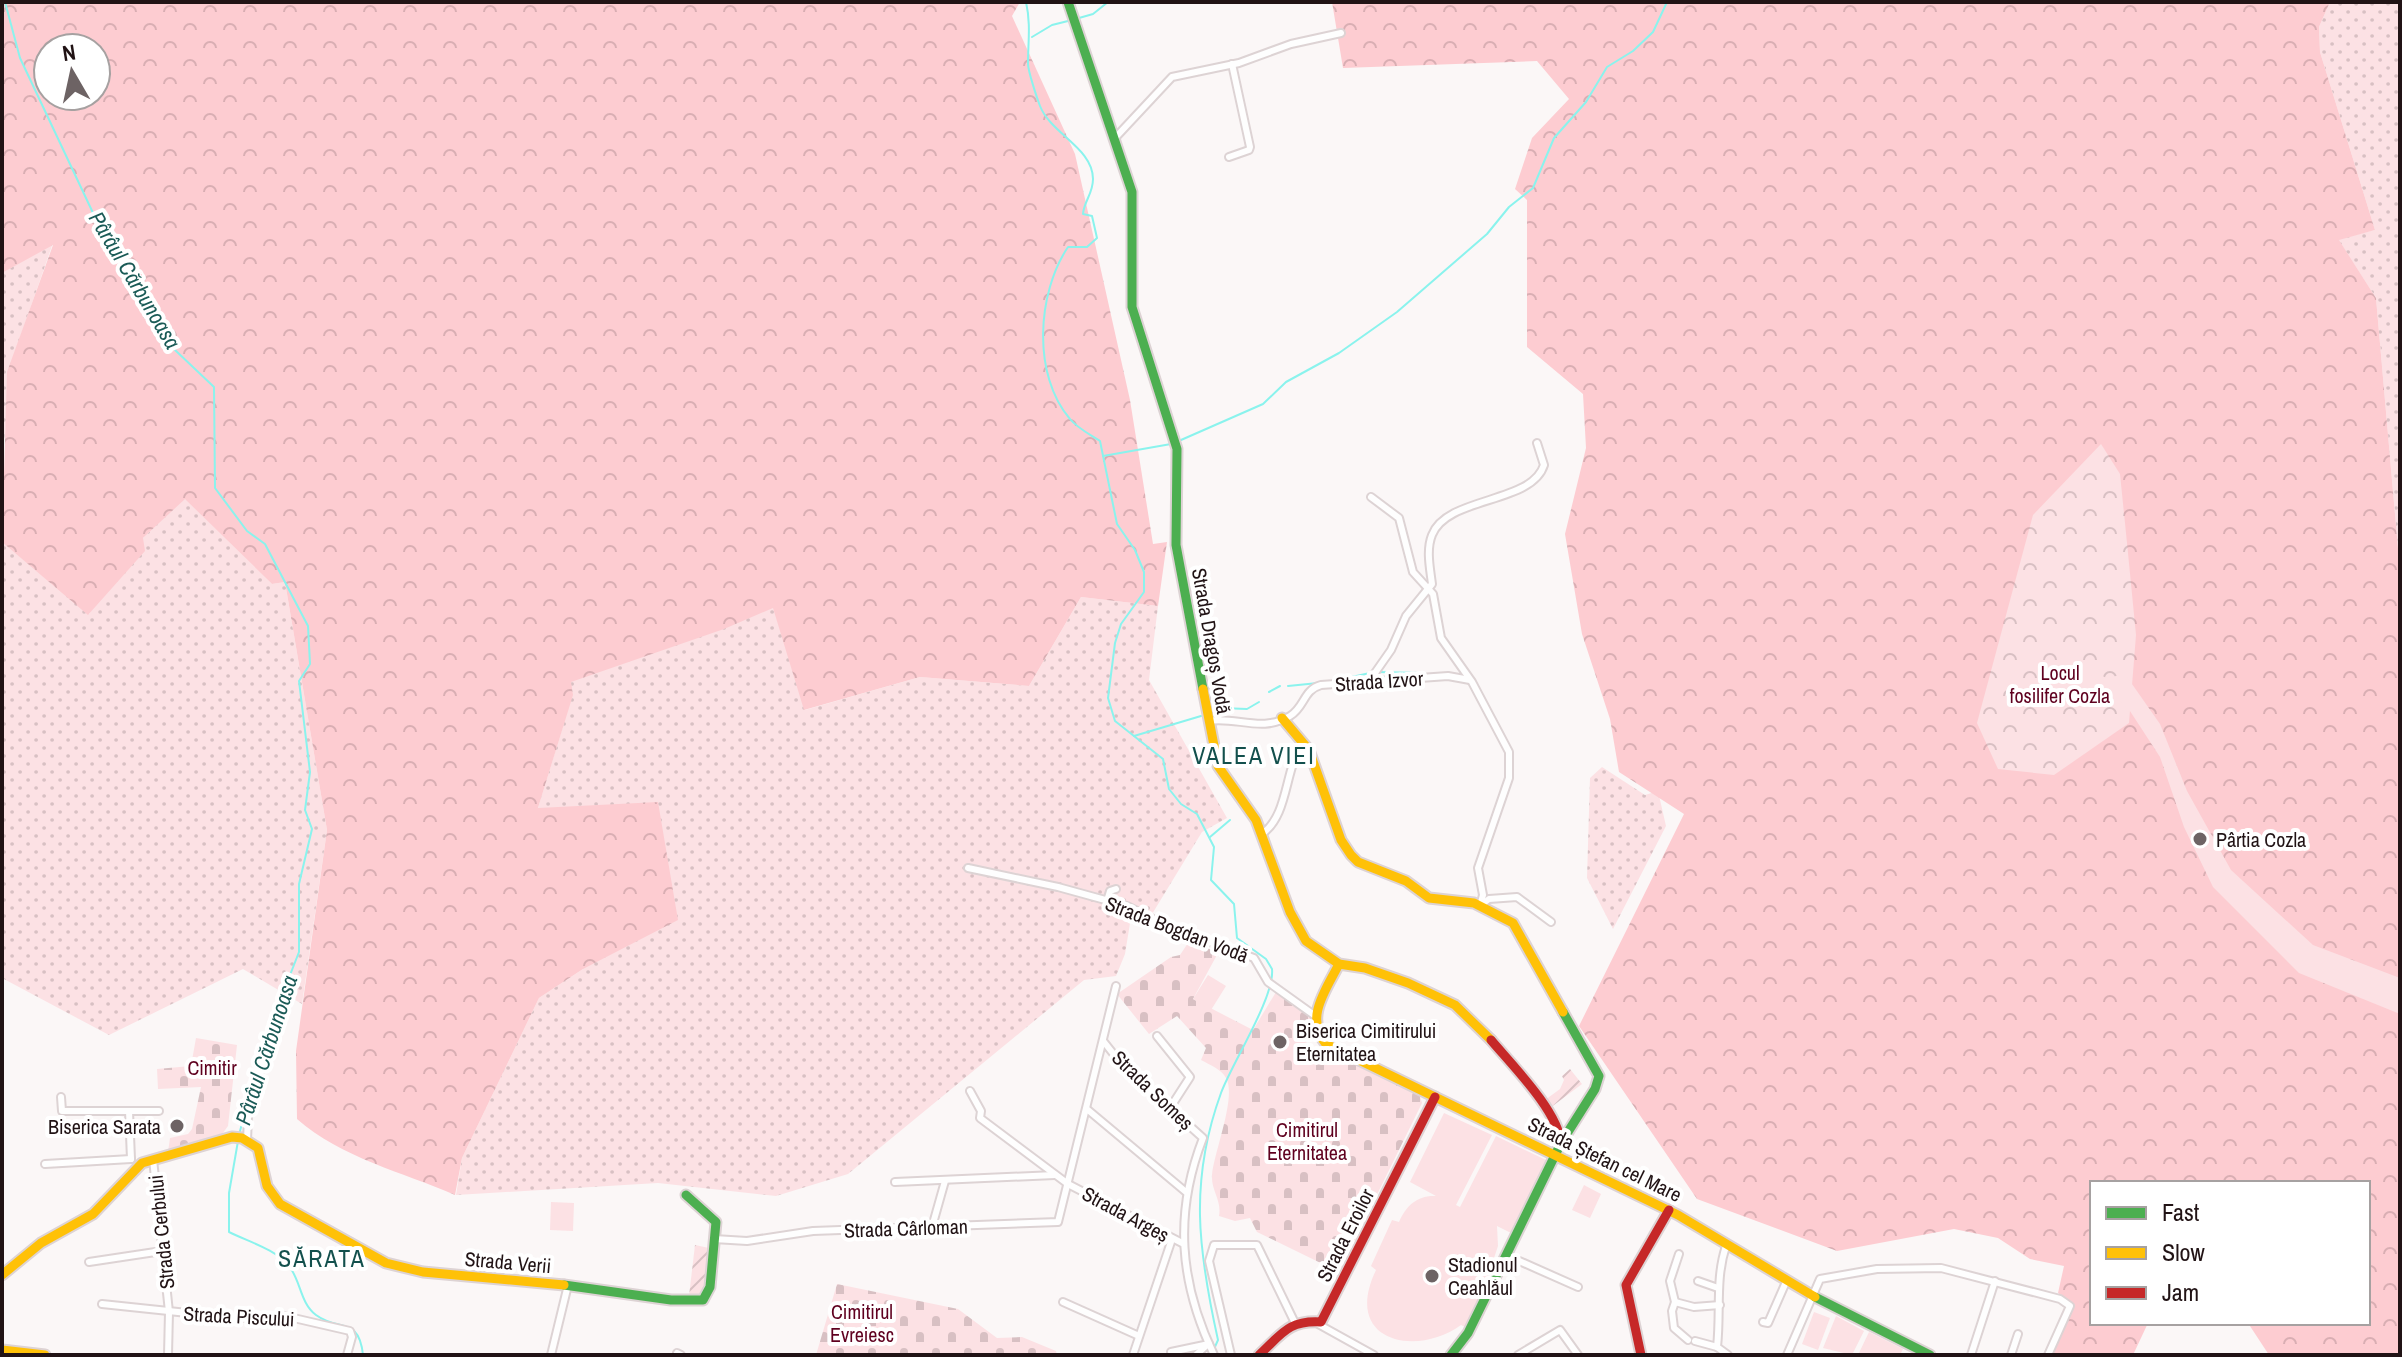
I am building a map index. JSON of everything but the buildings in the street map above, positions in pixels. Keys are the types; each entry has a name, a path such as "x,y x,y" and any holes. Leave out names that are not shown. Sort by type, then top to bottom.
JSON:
{"street":[{"name":"Strada Dragoș Vodă","path":"1068,2 1132,192 1132,307 1177,449 1176,545 1218,766 1262,834 1301,934 1315,949 1339,964 1365,968 1408,983 1455,1005 1485,1033 1530,1086 1560,1133 1561,1143"},
{"path":"1115,138 1172,77 1232,64 1291,44 1341,33"},
{"path":"1229,157 1250,147 1232,64"},
{"path":"1370,680 1391,650 1406,616 1432,584 1429,546 1434,530 1452,515 1512,491 1538,475 1544,465 1537,443"},
{"path":"1371,497 1399,518 1413,572 1435,602 1441,638 1470,680 1502,736 1511,761 1509,778 1478,868 1483,895 1480,906"},
{"name":"Strada Izvor","path":"1282,718 1291,716 1315,687 1370,680 1448,676 1470,680"},
{"path":"1208,721 1256,726 1282,718 1309,750 1341,840 1358,862 1406,881 1429,898 1480,906 1513,923 1521,932 1599,1076 1595,1089 1561,1143 1462,1345 1451,1355"},
{"path":"1262,834 1270,829 1280,809 1297,753"},
{"name":"Strada Bogdan Vodă","path":"968,868 1107,901 1254,958 1268,982 1277,989"},
{"path":"1107,901 1110,891 1116,889"},
{"path":"1480,906 1489,899 1517,897 1551,922"},
{"path":"1314,1015 1339,964"},
{"path":"1068,1184 1116,986"},
{"name":"Strada Ștefan cel Mare","path":"1277,989 1314,1015 1317,1029 1326,1044 1669,1210 1786,1282 1930,1355"},
{"path":"1157,1036 1190,1077 1170,1108"},
{"name":"Strada Someș","path":"1104,1042 1123,1066 1203,1138 1186,1192"},
{"path":"2,1275 41,1243 93,1214 134,1170 153,1158 242,1138 265,1054"},
{"name":"Strada Argeș","path":"970,1091 981,1111 980,1118 1068,1184 1184,1244"},
{"path":"61,1097 62,1111 159,1111"},
{"name":"Strada Eroilor","path":"1318,1324 1435,1097"},
{"path":"1088,1110 1186,1192 1184,1244 1192,1304 1214,1355"},
{"path":"129,1111 134,1170"},
{"name":"Strada Verii","path":"242,1138 261,1153 264,1179 280,1204 386,1263 423,1272 568,1285 671,1300 703,1300 711,1284 714,1218 686,1195"},
{"name":"Strada Cerbului","path":"153,1158 169,1312 168,1355"},
{"path":"45,1164 131,1159"},
{"path":"895,1182 1057,1175"},
{"path":"932,1227 945,1181"},
{"name":"Strada Cârloman","path":"714,1239 747,1241 813,1231 1055,1224 1068,1184"},
{"path":"1641,1355 1626,1285 1669,1210"},
{"path":"1133,1355 1172,1239"},
{"path":"1231,1355 1209,1261 1214,1245 1255,1242 1295,1323"},
{"path":"1717,1347 1718,1288 1726,1246"},
{"path":"89,1262 162,1251"},
{"path":"1679,1254 1670,1281 1675,1302 1672,1311 1674,1328 1692,1340 1717,1347 1728,1355"},
{"path":"1508,1256 1578,1287"},
{"path":"1787,1355 1821,1278 1877,1269 1941,1268 2056,1297 2070,1306 2048,1355"},
{"path":"1698,1281 1718,1288"},
{"path":"1971,1355 1995,1281"},
{"path":"1763,1322 1768,1323 1786,1282"},
{"path":"551,1355 568,1285"},
{"path":"1063,1302 1139,1336"},
{"path":"1675,1302 1694,1307 1720,1305"},
{"name":"Strada Piscului","path":"102,1304 235,1318 285,1316 346,1329 353,1334 347,1355"},
{"path":"1691,1315 1694,1307"},
{"path":"1259,1355 1295,1323 1318,1324 1374,1355"},
{"path":"1518,1355 1560,1330 1578,1355"},
{"path":"2011,1355 2018,1334"},
{"path":"1171,1352 1209,1345"},
{"path":"1196,1355 1209,1345"},
{"path":"2,1350 45,1355"}],"green space":[{"path":"2,2 1020,2 1012,16 1075,154 1130,400 1153,544 1167,542 1158,606 1081,597 1029,686 920,677 804,710 773,608 724,629 571,682 573,695 538,808 658,802 678,920 583,969 539,998 462,1158 455,1195 353,1154 314,1133 297,1119 296,1051 327,830 285,582 272,584 185,499 143,538 145,551 88,615 2,542 7,372 53,245 2,273"},
{"path":"1332,2 2330,2 2319,27 2320,52 2375,230 2339,240 2376,298 2400,571 2400,1355 2269,1355 2249,1325 2370,1325 2370,1181 2090,1181 2090,1325 2147,1325 2133,1355 2052,1355 2074,1305 2058,1293 2064,1266 2030,1259 1998,1238 1954,1229 1837,1251 1697,1199 1579,1026 1684,814 1619,772 1610,719 1582,634 1565,534 1586,448 1583,394 1527,347 1527,200 1515,189 1532,138 1569,99 1537,61 1343,68"},
{"path":"2330,2 2400,2 2400,571 2376,298 2338,239 2375,230 2320,52 2319,27"},
{"path":"53,243 8,372 10,385 2,461 2,273"},
{"name":"Locul fosilifer Cozla","path":"2101,444 2120,474 2127,543 2136,635 2129,723 2054,775 1998,769 1977,723 2033,515"},
{"path":"185,498 272,584 285,582 327,830 302,1004 243,969 109,1035 2,978 2,542 89,614 143,538"},
{"path":"1081,597 1158,606 1149,680 1227,818 1202,832 1149,919 1132,911 1125,954 1116,976 1084,980 848,1174 776,1196 658,1183 456,1195 462,1158 539,998 583,969 538,808 564,723 562,709 573,672 774,607 805,710 920,677 1029,686"},
{"name":"Pârtia Cozla","path":"2092,672 2107,678 2125,674 2160,724 2187,791 2231,870 2313,945 2400,978 2400,1014 2299,973 2213,887 2184,827 2160,757 2128,708 2089,674"},
{"path":"1602,767 1645,795 1658,791 1666,826 1613,929 1587,878 1590,778"},
{"name":"Cimitirul Eternitatea","path":"1190,940 1218,953 1193,999 1253,1030 1276,992 1311,1016 1314,1023 1305,1042 1419,1093 1422,1103 1339,1272 1257,1232 1250,1218 1235,1221 1219,1216 1212,1175 1229,1098 1226,1078 1201,1060 1206,1048 1177,1016 1149,1034 1117,994 1171,957 1180,955"},
{"path":"1208,975 1226,986 1211,1010 1193,999"},
{"name":"Cimitir","path":"196,1038 237,1045 228,1126 220,1137 168,1152 170,1138 188,1134 192,1129 201,1087 158,1089 157,1069 191,1066"},
{"path":"1570,1069 1582,1084 1550,1108 1545,1100 1560,1089 1564,1080 1562,1076"},
{"name":"Stadionul Ceahlăul","path":"1444,1113 1492,1135 1456,1205 1460,1207 1496,1136 1546,1160 1511,1233 1497,1226 1498,1246 1493,1261 1498,1264 1465,1327 1461,1325 1444,1335 1425,1340 1406,1341 1389,1337 1376,1328 1368,1314 1368,1295 1376,1270 1371,1266 1392,1220 1399,1222 1409,1206 1418,1200 1436,1196 1410,1182"},
{"path":"1584,1185 1601,1194 1590,1218 1572,1210"},
{"path":"551,1202 574,1203 573,1231 550,1230"},
{"path":"695,1245 709,1248 707,1289 698,1296 689,1296"},
{"name":"Cimitirul Evreiesc","path":"837,1284 958,1309 997,1338 1022,1337 1056,1351 1057,1355 816,1355"},
{"path":"1814,1312 1830,1318 1818,1350 1802,1344"},
{"path":"1836,1316 1864,1331 1852,1355 1823,1348"},
{"path":"1869,1332 1903,1349 1900,1355 1858,1355"}],"waterway":[{"name":"Pârâul Cărbunoasa","path":"5,2 20,58 102,232 175,350 214,387 215,488 247,531 265,544 308,626 310,664 299,681 310,772 305,810 312,829 299,884 299,952 262,1047 239,1135"},
{"path":"1026,2 1028,64 1033,85 1045,116 1079,150 1091,168 1093,184 1083,214 1092,216 1097,238 1087,247 1068,247 1058,266 1045,310 1044,357 1058,401 1073,422 1100,441 1117,524 1135,550 1144,572 1144,592 1121,624 1115,643 1108,698 1115,721 1163,759 1169,789 1181,804 1197,814 1214,847 1211,880 1234,904 1237,938 1266,959 1272,969 1267,996 1221,1093 1204,1156 1200,1216 1206,1276 1218,1340 1214,1349"},
{"path":"1079,18 1093,14 1108,2"},
{"path":"1181,440 1263,404 1286,382 1339,353 1397,312 1487,234 1509,207 1533,188 1554,138 1586,102 1607,67 1633,51 1653,32 1667,2"},
{"path":"1032,37 1052,25 1068,21"},
{"path":"1103,456 1171,444"},
{"path":"1377,672 1420,673"},
{"path":"1329,682 1370,673"},
{"path":"1288,686 1318,683"},
{"path":"1269,692 1280,686"},
{"path":"1215,714 1221,708 1247,709 1259,702"},
{"path":"1134,736 1201,716"},
{"path":"1210,837 1230,820"},
{"name":"Pârâul Cărbunoasa","path":"238,1141 229,1193 229,1232 269,1250 283,1260 293,1272 311,1310 324,1320 352,1330 361,1343 363,1355"}],"traffic: fast":[{"path":"1068,2 1132,192 1132,307 1177,449 1176,545 1203,689"},
{"path":"1451,1355 1468,1333 1561,1143 1595,1089 1599,1076 1563,1012"},
{"path":"564,1285 671,1300 703,1300 710,1287 716,1222 686,1195"},
{"path":"1815,1297 1930,1355"}],"traffic: slow":[{"path":"1203,689 1218,766 1256,820 1290,912 1306,941 1339,964 1365,968 1408,983 1455,1005 1491,1040"},
{"path":"1282,718 1309,750 1341,840 1351,855 1358,862 1406,881 1429,898 1474,903 1513,923 1563,1012"},
{"path":"1339,964 1323,994 1317,1014 1317,1024 1326,1044 1678,1215 1815,1297"},
{"path":"2,1275 41,1243 93,1214 142,1163 232,1137 242,1138 258,1148 267,1186 280,1204 386,1263 423,1272 564,1285"},
{"path":"2,1350 45,1355"}],"traffic: jam":[{"path":"1491,1040 1543,1103 1558,1130 1561,1143"},
{"path":"1259,1355 1293,1326 1321,1322 1435,1097"},
{"path":"1641,1355 1626,1285 1669,1210"}],"place":[{"name":"Pârtia Cozla","path":"2200,839"},
{"name":"Biserica Cimitirului Eternitatea","path":"1280,1042"},
{"name":"Biserica Sarata","path":"177,1126"},
{"name":"Stadionul Ceahlăul","path":"1432,1276"}],"district":[{"name":"VALEA VIEI","path":"1254,755"},
{"name":"SĂRATA","path":"322,1258"}]}
